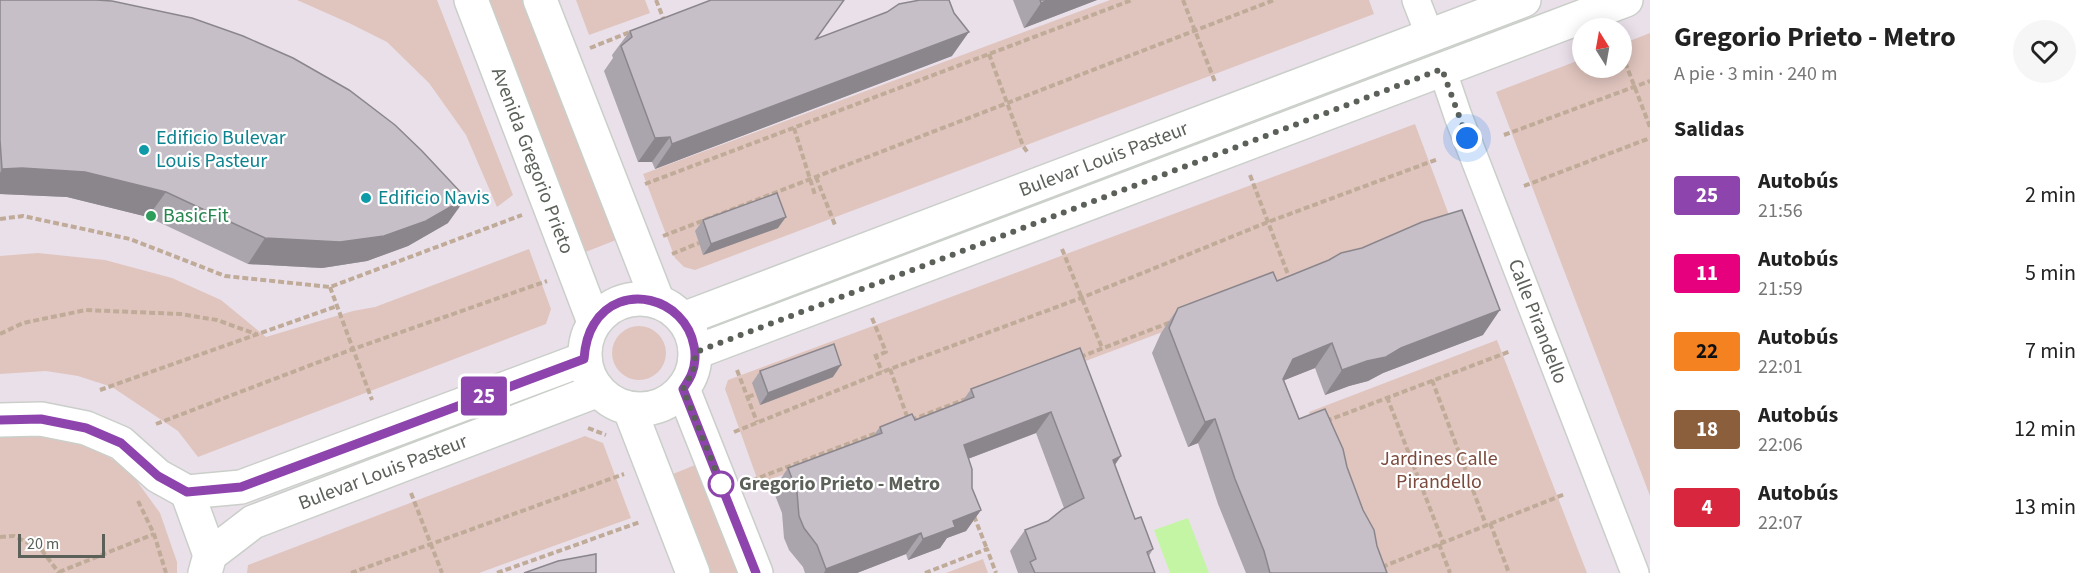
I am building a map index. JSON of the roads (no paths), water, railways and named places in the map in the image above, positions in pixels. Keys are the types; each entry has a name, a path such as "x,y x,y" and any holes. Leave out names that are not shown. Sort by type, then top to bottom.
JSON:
{"street":[{"name":"Avenida Gregorio Prieto","path":"471,0 594,322"},
{"path":"540,0 651,251 670,310 692,335 696,352 693,372 683,389 660,407 630,410 617,405 596,391 587,373 584,359 586,339 594,322 607,309 640,298 670,310"},
{"path":"1416,0 1430,36"},
{"name":"Bulevar Louis Pasteur","path":"670,310 1524,0"},
{"name":"Bulevar Louis Pasteur","path":"696,352 1626,0"},
{"name":"Calle Pirandello","path":"1442,69 1458,116 1635,573"},
{"name":"Bulevar Louis Pasteur","path":"584,359 241,487 187,492 208,564 253,522 406,480 596,391"},
{"path":"683,389 756,573"},
{"path":"630,410 693,573"},
{"path":"0,420 41,419 86,428 121,443 158,476 187,492"}],"place":[{"name":"Edificio Bulevar Louis Pasteur","path":"144,150"},
{"name":"Edificio Navis","path":"366,198"},
{"name":"BasicFit","path":"151,216"},
{"name":"Gregorio Prieto - Metro","path":"721,484"}],"park label":[{"name":"Jardines Calle Pirandello","path":"1439,470"}]}
